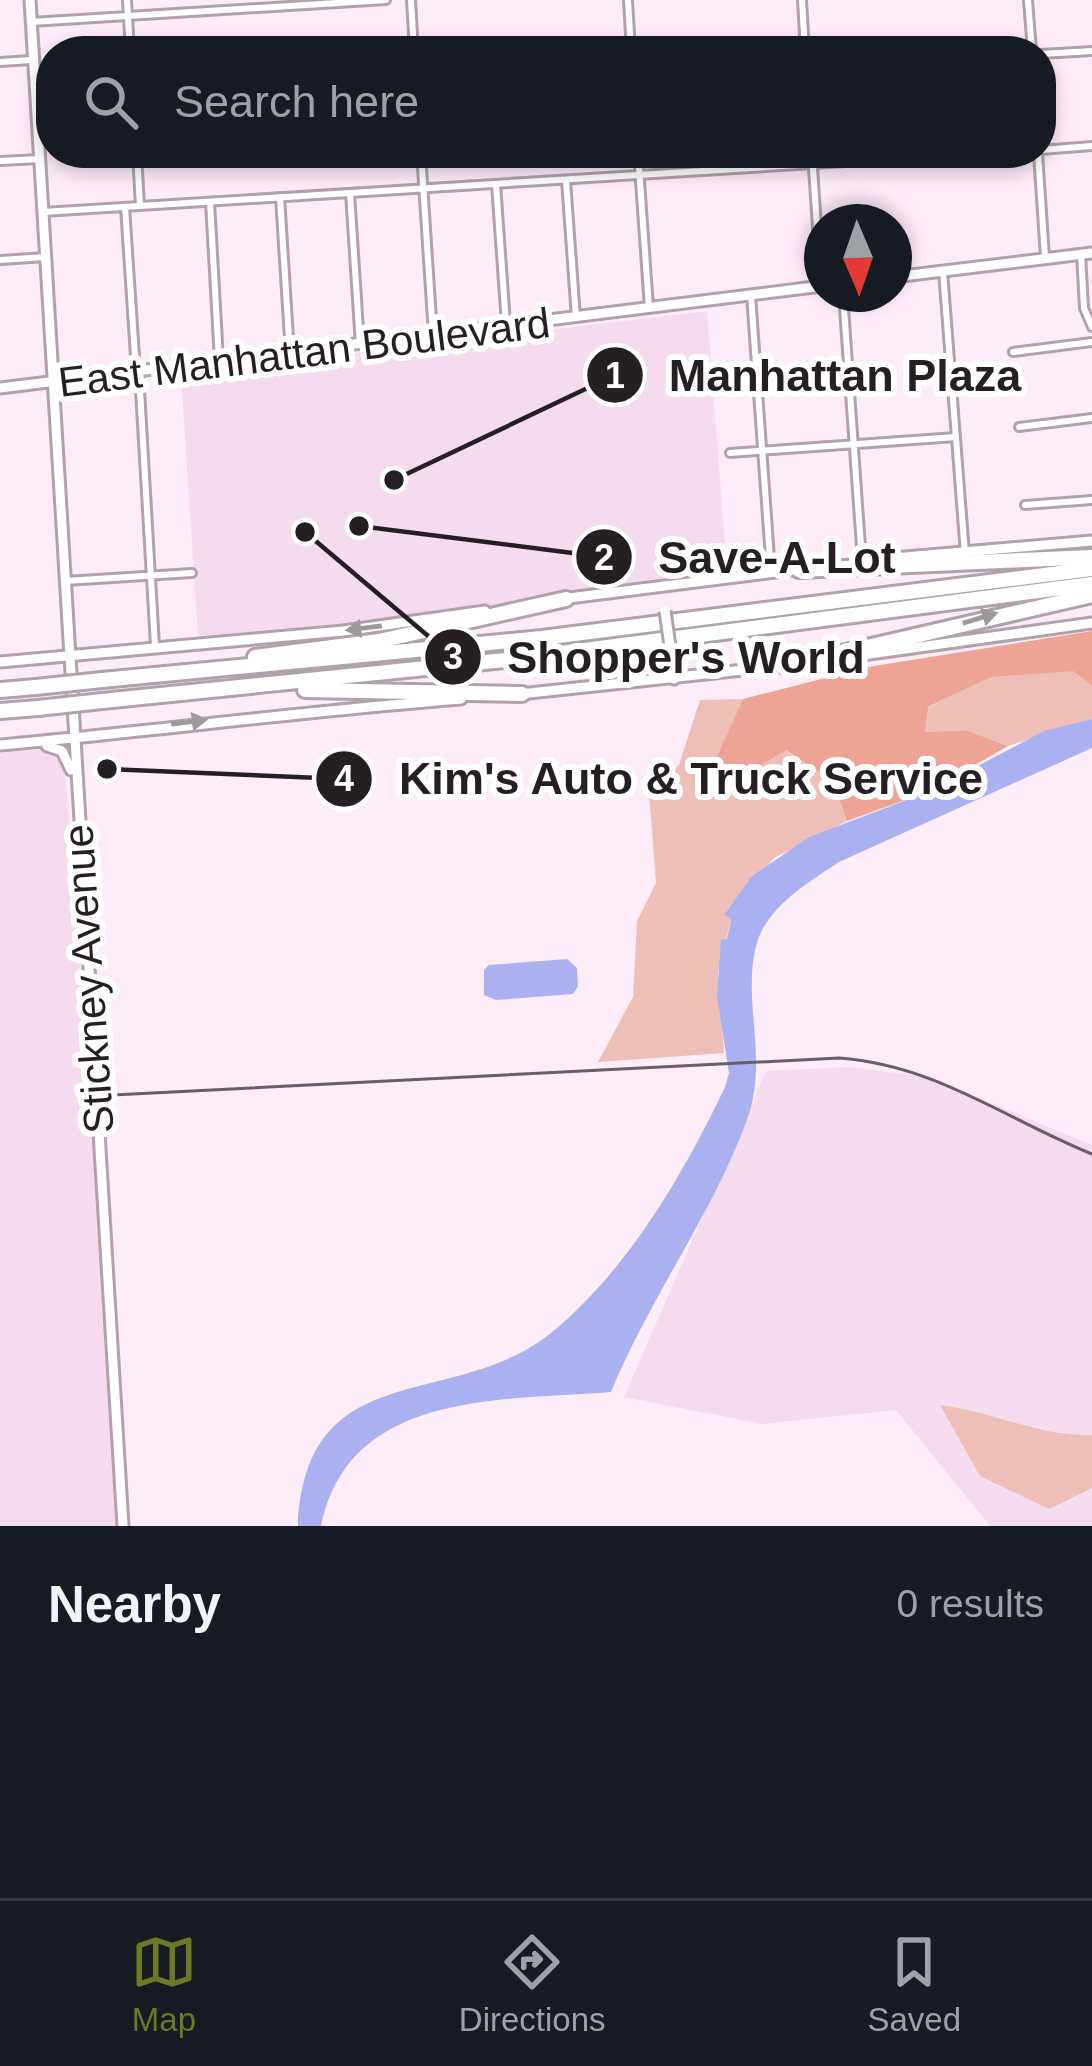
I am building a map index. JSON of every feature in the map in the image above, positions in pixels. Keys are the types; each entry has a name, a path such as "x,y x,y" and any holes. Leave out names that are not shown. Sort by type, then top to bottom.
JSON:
{"highway":[{"path":"799,570 1092,556"},
{"path":"0,690 455,648 1092,569"},
{"path":"0,711 515,659 1092,584"},
{"path":"785,666 1092,595"},
{"path":"102,680 366,643 566,599"},
{"path":"228,689 522,694"}],"main road":[{"name":"Stickney Avenue","path":"30,0 36,73"},
{"name":"Stickney Avenue","path":"41,168 123,1526"},
{"path":"912,275 1086,254"},
{"name":"East Manhattan Boulevard","path":"0,388 804,288"},
{"path":"0,662 344,631 662,584 1092,541"},
{"path":"662,584 674,679"},
{"path":"0,748 198,721 674,679 1092,623"},
{"path":"0,748 55,747 67,757 76,784"}],"street":[{"path":"127,0 129,36"},
{"path":"32,22 386,0"},
{"path":"410,0 413,36"},
{"path":"628,0 630,36"},
{"path":"802,0 804,36"},
{"path":"1028,0 1031,36"},
{"path":"1056,53 1092,51"},
{"path":"0,62 34,60"},
{"path":"1056,149 1092,146"},
{"path":"0,161 36,159"},
{"path":"138,168 140,206"},
{"path":"422,168 433,337"},
{"path":"639,168 649,308"},
{"path":"43,212 750,168"},
{"path":"813,168 816,204"},
{"path":"1041,168 1045,259"},
{"path":"566,180 576,318"},
{"path":"496,184 506,327"},
{"path":"350,193 360,346"},
{"path":"280,197 290,354"},
{"path":"210,202 219,363"},
{"path":"125,207 155,646"},
{"path":"1086,254 1084,308 1092,327"},
{"path":"0,260 46,257"},
{"path":"943,271 965,554"},
{"path":"752,295 771,572"},
{"path":"844,312 862,561"},
{"path":"1013,352 1092,342"},
{"path":"1018,427 1092,418"},
{"path":"730,453 956,437"},
{"path":"1025,505 1092,500"},
{"path":"65,581 191,572"}],"shaded area":[{"path":"707,311 727,571 393,620 198,636 181,374"},
{"path":"1092,631 1092,686 1073,671 991,677 928,707 925,732 966,730 1008,746 930,791 847,821 833,782 786,750 744,775 714,763 743,699 868,667"},
{"path":"1073,671 1092,686 1092,719 1008,746 966,730 924,732 927,708 990,677"},
{"path":"743,699 715,763 744,774 785,750 833,782 847,821 774,858 726,914 731,920 718,972 724,1053 598,1062 633,997 637,921 656,883 649,793 679,765 700,700"},
{"path":"58,752 65,768 124,1526 0,1526 0,753"},
{"path":"849,1067 928,1077 1092,1145 1092,1526 990,1526 896,1410 762,1424 624,1397 766,1071"},
{"path":"940,1405 1053,1432 1092,1435 1092,1488 1049,1509 980,1476"}],"water":[{"path":"1092,719 1092,748 839,862 790,897 769,919 752,967 756,1075 747,1120 611,1392 478,1402 396,1426 363,1449 337,1482 321,1526 298,1526 307,1471 327,1434 356,1410 391,1394 512,1357 551,1333 604,1281 651,1220 725,1087 729,1073 717,996 721,940 727,939 731,920 725,914 752,876 809,837 930,791 1044,731"},
{"path":"567,959 577,968 578,986 573,994 496,1000 484,995 484,970 489,965"}],"railway":[{"path":"113,1095 839,1058 939,1082 1092,1154"}],"place":[{"name":"Manhattan Plaza","path":"394,480"},
{"name":"Save-A-Lot","path":"359,526"},
{"name":"Shopper's World","path":"305,532"},
{"name":"Kim's Auto & Truck Service","path":"107,769"}]}
